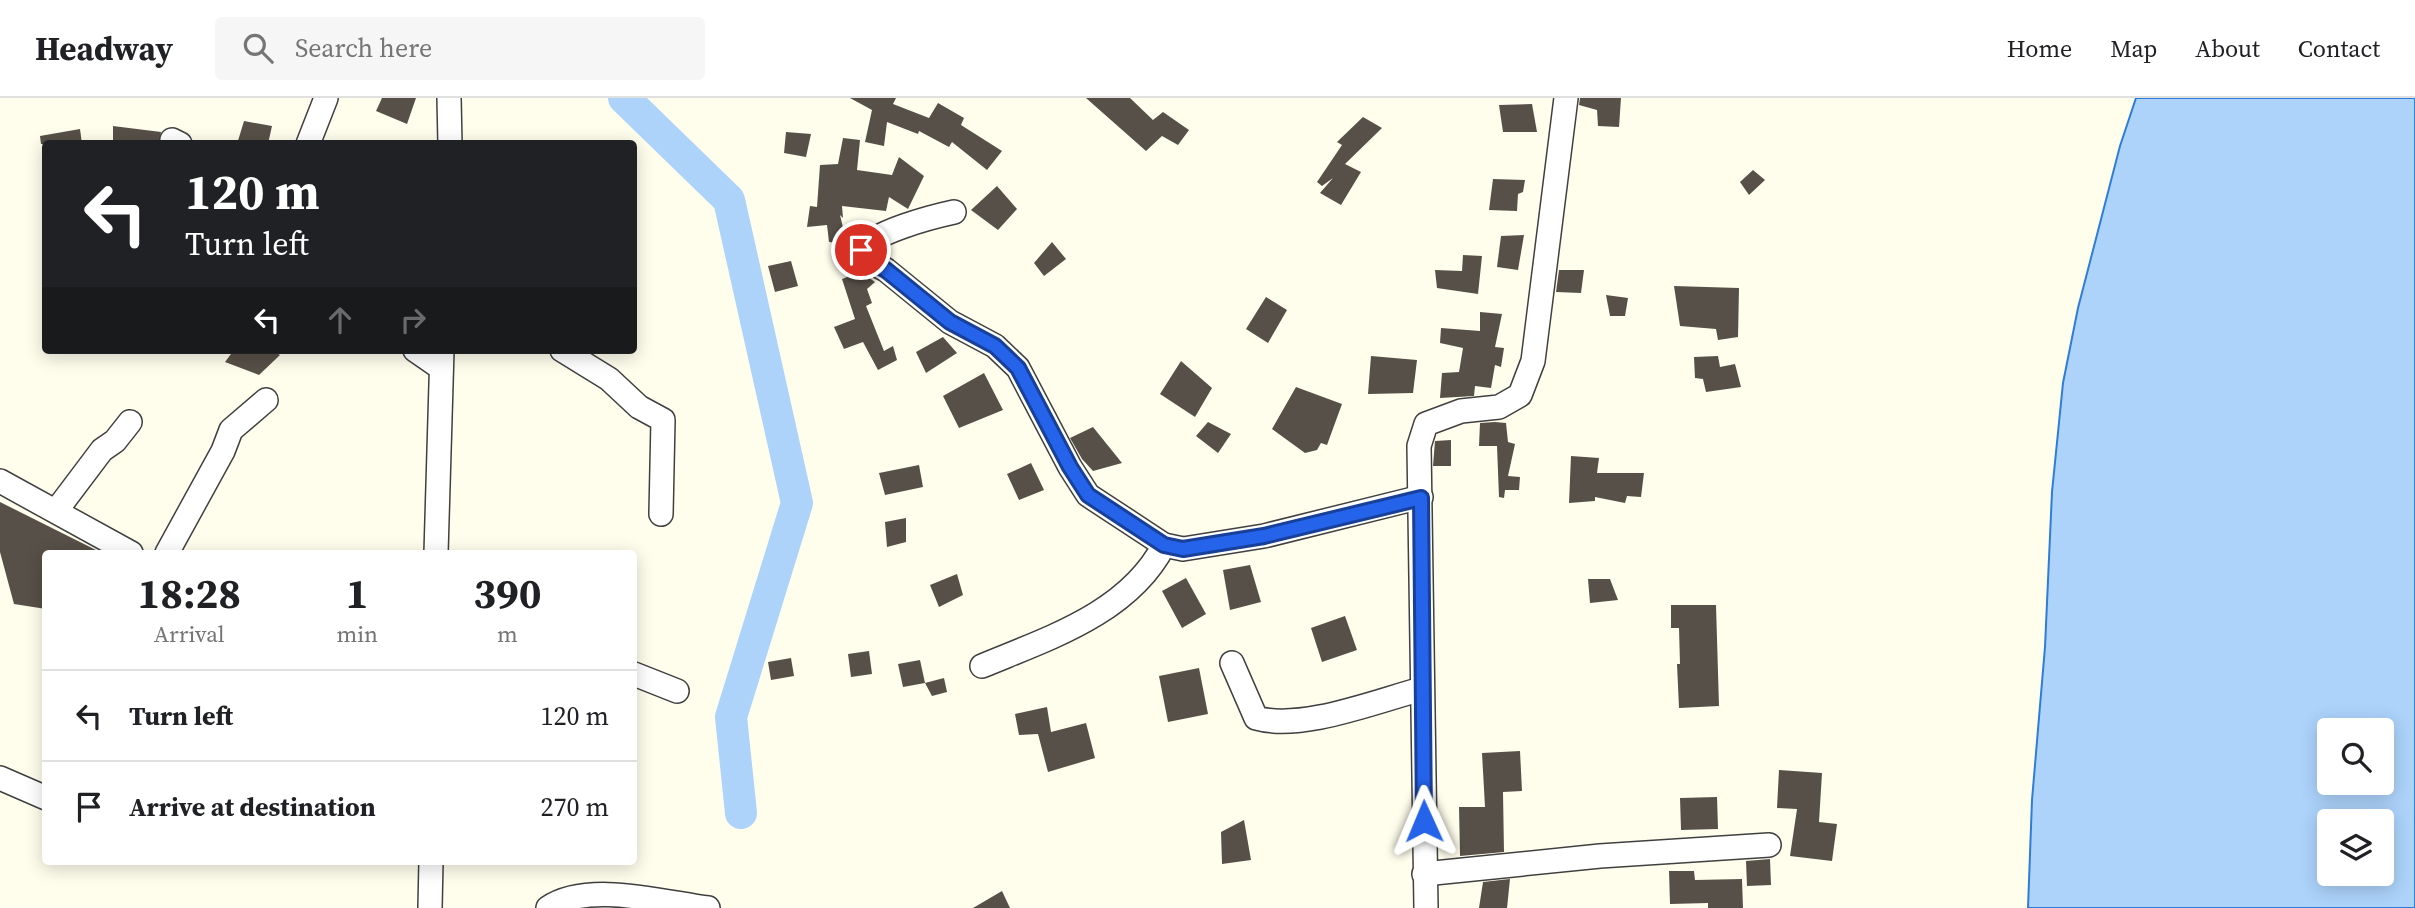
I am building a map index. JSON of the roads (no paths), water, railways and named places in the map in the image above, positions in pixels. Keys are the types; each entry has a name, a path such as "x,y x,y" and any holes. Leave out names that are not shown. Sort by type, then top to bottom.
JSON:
{"street":[{"path":"310,140 326,98"},
{"path":"449,98 450,140"},
{"path":"1426,908 1419,446 1426,425 1461,411 1499,407 1520,395 1533,361 1566,98"},
{"path":"954,212 922,220 867,242 861,250 864,258 886,270 950,322 995,346 1018,368 1070,467 1088,495 1164,545 1183,549 1264,536 1421,498"},
{"path":"568,354 609,380 639,407 663,420 661,514"},
{"path":"436,550 442,359"},
{"path":"169,550 223,451 231,430 266,400"},
{"path":"56,511 102,450 115,442 130,422"},
{"path":"0,481 126,550"},
{"path":"982,666 1081,624 1143,579 1164,545"},
{"path":"1232,663 1256,718 1271,722 1326,714 1422,689"},
{"path":"637,675 677,691"},
{"path":"2,784 42,797"},
{"path":"1424,874 1600,856 1769,845"},
{"path":"430,908 431,865"},
{"path":"548,908 562,898 587,893 708,908"}],"water":[{"path":"2136,98 2415,98 2415,908 2028,908 2032,800 2045,647 2052,492 2063,383 2078,308 2120,146"}],"waterway":[{"path":"624,98 729,200 797,503 731,717 741,813"}]}
